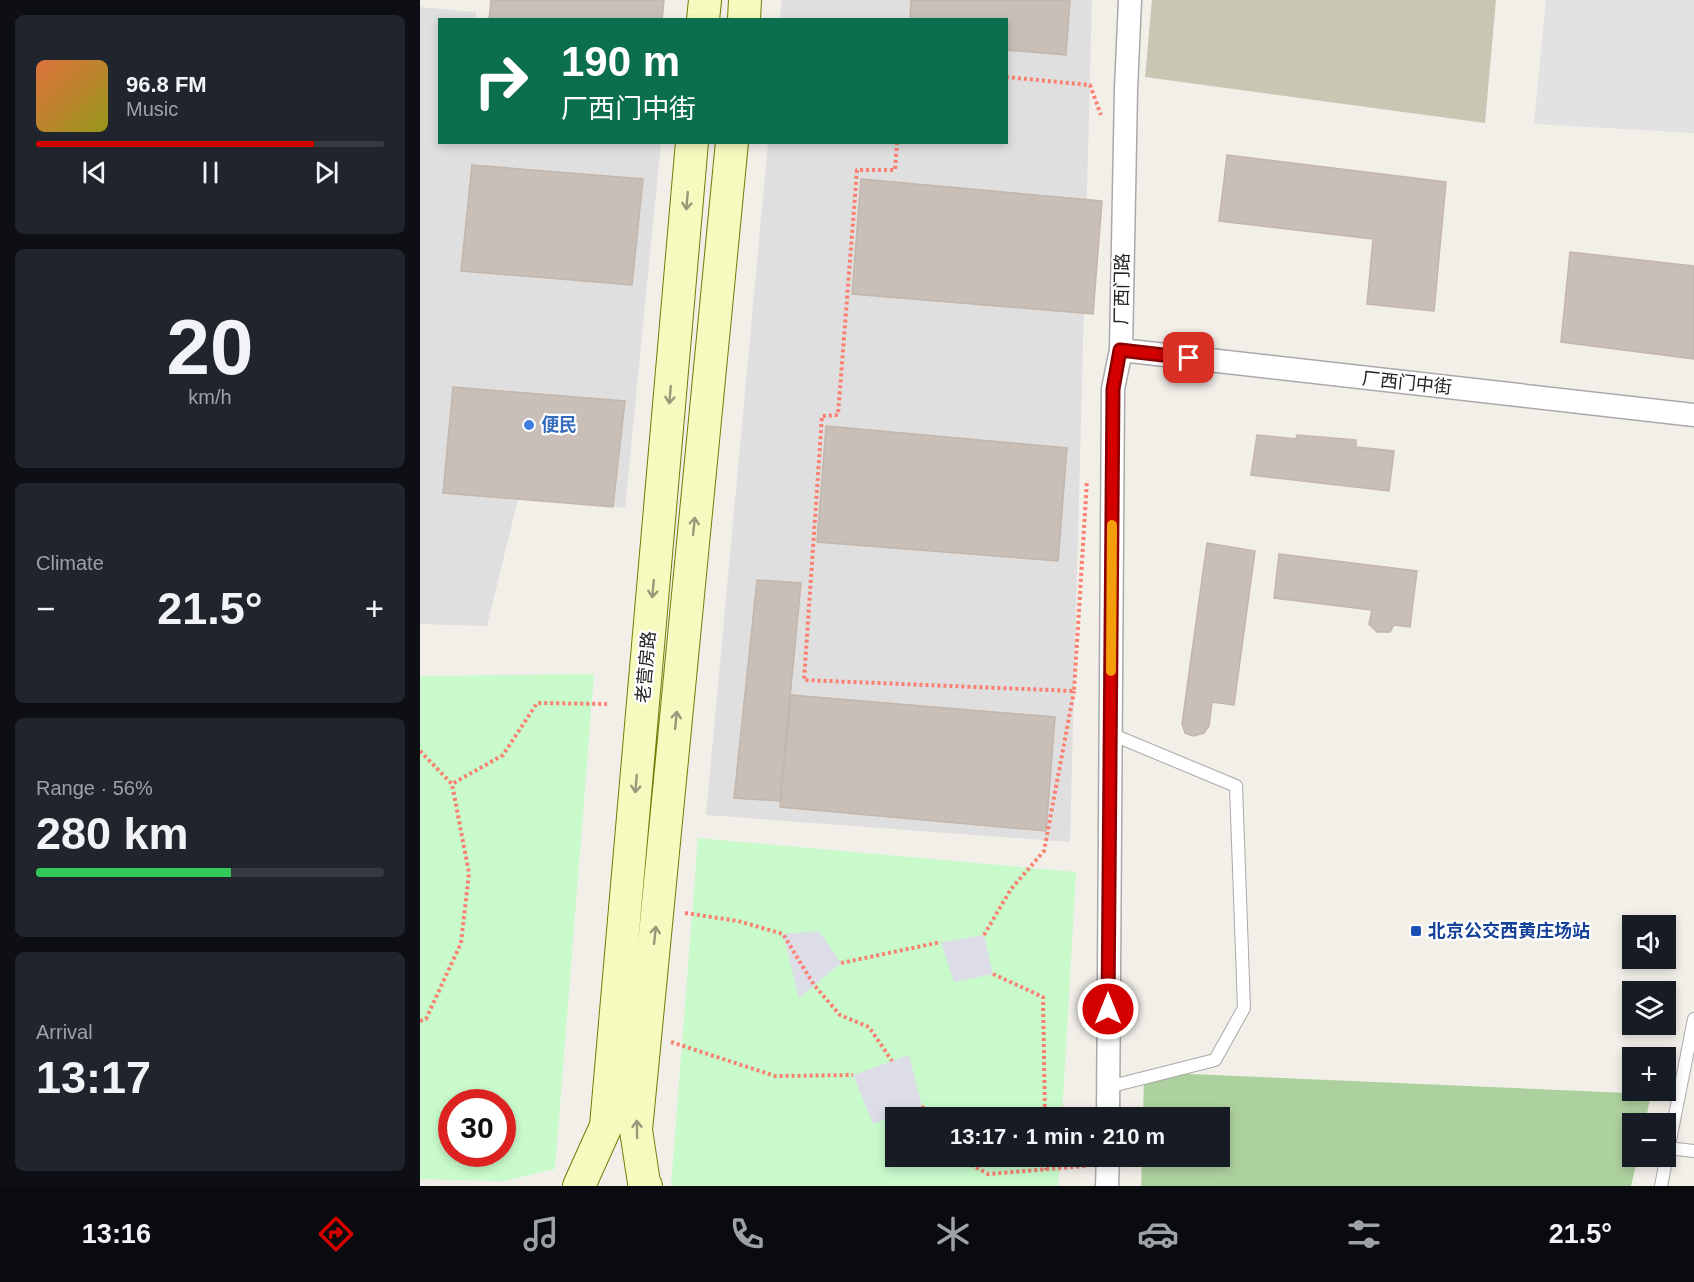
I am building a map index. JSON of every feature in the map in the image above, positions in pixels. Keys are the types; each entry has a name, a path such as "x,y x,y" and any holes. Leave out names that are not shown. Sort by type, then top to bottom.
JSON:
{"street":[{"path":"703,18 705,0"},
{"path":"744,18 745,0"},
{"name":"厂西门路","path":"1108,1107 1113,389 1120,350 1130,0"},
{"name":"老营房路","path":"579,1186 606,1126 692,144"},
{"name":"老营房路","path":"646,1186 636,1130 732,144"},
{"name":"厂西门中街","path":"1120,350 1694,415"}],"lane":[{"path":"1108,1087 1215,1060 1244,1008 1236,786 1111,734"},
{"path":"1675,1113 1694,1019"},
{"path":"1676,1149 1694,1151"},
{"path":"1661,1186 1664,1167"}],"path":[{"path":"1008,77 1090,84 1105,125"},
{"path":"897,144 895,170 857,170 838,415 822,416 804,680 1074,691"},
{"path":"984,935 1011,889 1044,851 1074,691 1087,478"},
{"path":"452,784 502,755 537,703 607,704"},
{"path":"420,752 452,784 469,873 461,943 426,1019 420,1020"},
{"path":"657,909 738,921 783,934 814,985 840,1015 869,1027 892,1061"},
{"path":"841,963 941,942"},
{"path":"993,974 1043,997 1045,1107"},
{"path":"644,1040 670,1041 775,1076 854,1075"},
{"path":"975,1167 988,1174 1108,1169"}],"shaded area":[{"path":"782,0 1092,0 1070,842 706,815 768,144 1008,144 1008,18 780,18"},
{"path":"1152,0 1496,0 1485,123 1145,77"},
{"path":"1546,0 1694,0 1694,133 1534,124"},
{"path":"420,7 476,12 476,18 438,18 438,144 661,144 625,508 519,495 487,626 420,624"},
{"path":"819,931 841,963 799,998 783,934"},
{"path":"984,935 993,974 954,982 941,942"},
{"path":"909,1055 922,1106 885,1107 885,1120 873,1124 853,1075"}],"green space":[{"path":"594,674 555,1169 504,1181 420,1179 420,676"},
{"path":"698,838 1076,872 1063,1107 885,1107 885,1167 1059,1167 1058,1186 671,1186"},
{"path":"1144,1072 1622,1093 1622,1101 1650,1101 1647,1113 1622,1113 1622,1167 1636,1167 1631,1186 1141,1186 1142,1167 1230,1167 1230,1107 1143,1107"}],"building":[{"path":"491,0 664,0 662,18 489,18"},
{"path":"911,0 1070,0 1066,55 1008,50 1008,18 910,18"},
{"path":"1227,155 1446,182 1434,311 1367,304 1373,239 1219,221"},
{"path":"472,165 643,179 632,285 461,271"},
{"path":"861,179 1102,201 1093,314 852,294"},
{"path":"1570,252 1694,266 1694,359 1561,342"},
{"path":"453,387 625,401 613,507 443,493"},
{"path":"826,426 1067,448 1058,561 817,542"},
{"path":"1257,435 1296,439 1297,435 1356,440 1356,447 1394,451 1389,491 1251,475"},
{"path":"1207,543 1255,551 1234,705 1212,702 1209,726 1204,733 1193,736 1185,733 1182,724"},
{"path":"1279,554 1417,571 1410,627 1394,625 1390,632 1377,632 1369,624 1372,610 1274,598"},
{"path":"757,580 801,583 780,801 734,798"},
{"path":"791,695 1055,717 1046,831 780,807"}],"slow traffic":[{"path":"1111,671 1112,525"}],"place":[{"name":"便民","path":"529,425"},
{"name":"北京公交西黄庄场站","path":"1416,931"}],"route":[{"path":"1108,1009 1113,389 1120,350 1189,358"}]}
